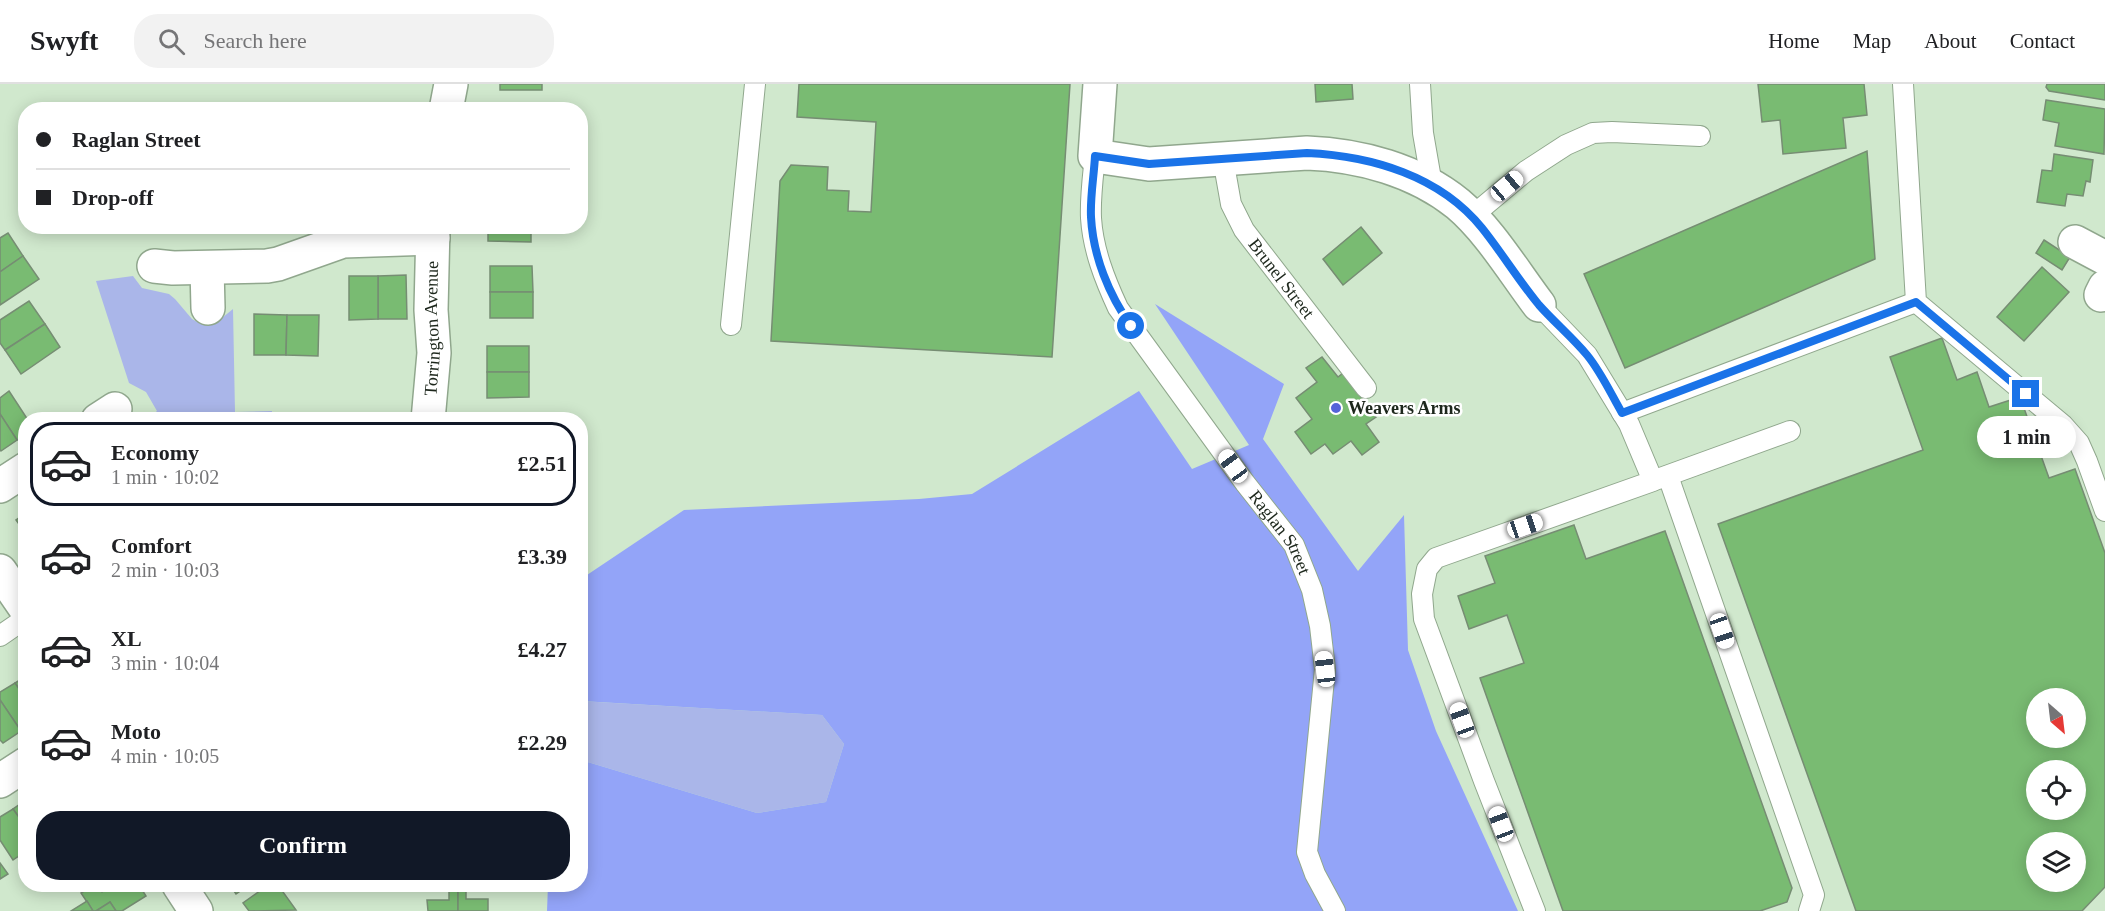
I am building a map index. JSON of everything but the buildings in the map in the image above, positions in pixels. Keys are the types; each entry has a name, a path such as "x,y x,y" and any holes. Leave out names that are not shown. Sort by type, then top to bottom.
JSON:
{"street":[{"path":"448,102 451,84"},
{"name":"Raglan Street","path":"1095,156 1100,84"},
{"path":"1095,156 1149,164 1307,153 1330,154 1376,163 1432,185 1459,205 1471,217 1539,305"},
{"name":"Torrington Avenue","path":"154,266 207,268 278,264 343,241 413,234"},
{"name":"Torrington Avenue","path":"429,412 434,353 430,309 433,234"},
{"path":"2075,242 2105,258"},
{"path":"207,268 208,308"},
{"path":"0,486 18,474"},
{"path":"0,571 18,597"},
{"path":"0,781 18,769"},
{"path":"184,892 196,911"}],"lane":[{"path":"730,325 755,84"},
{"path":"1420,84 1423,133 1432,185"},
{"path":"1903,84 1916,302 2063,425 2079,443 2105,511"},
{"path":"1471,217 1526,171 1566,145 1593,134 1612,132 1700,136"},
{"name":"Raglan Street","path":"1095,156 1092,227 1103,276 1118,308 1245,483 1294,545 1312,590 1320,626 1325,669 1307,852 1315,874 1335,911"},
{"name":"Brunel Street","path":"1223,159 1231,204 1244,230 1366,388"},
{"path":"1622,413 1916,302"},
{"path":"1539,305 1587,355 1660,479 1814,895 1809,911"},
{"path":"1535,911 1424,619 1422,594 1427,569 1436,558 1790,431"},
{"path":"0,636 18,624"}],"shaded area":[{"path":"133,276 142,288 169,294 192,319 201,324 217,322 233,309 235,412 156,412 146,392 129,383 96,281"},
{"path":"1155,304 1284,384 1263,439 1358,571 1404,515 1408,650 1436,731 1518,911 547,911 548,892 588,892 588,762 757,813 826,802 844,744 822,715 588,701 588,574 684,510 919,499 972,494 1139,391 1192,469 1249,445"},
{"path":"588,701 822,715 844,744 826,802 757,813 588,762"}],"place":[{"name":"Weavers Arms","path":"1336,408"}],"route":[{"path":"1131,326 1118,308 1103,276 1096,247 1091,218 1095,156 1149,164 1307,153 1330,154 1376,163 1395,170 1432,185 1459,205 1480,227 1539,305 1587,355 1622,413 1916,302 2026,394"}]}
